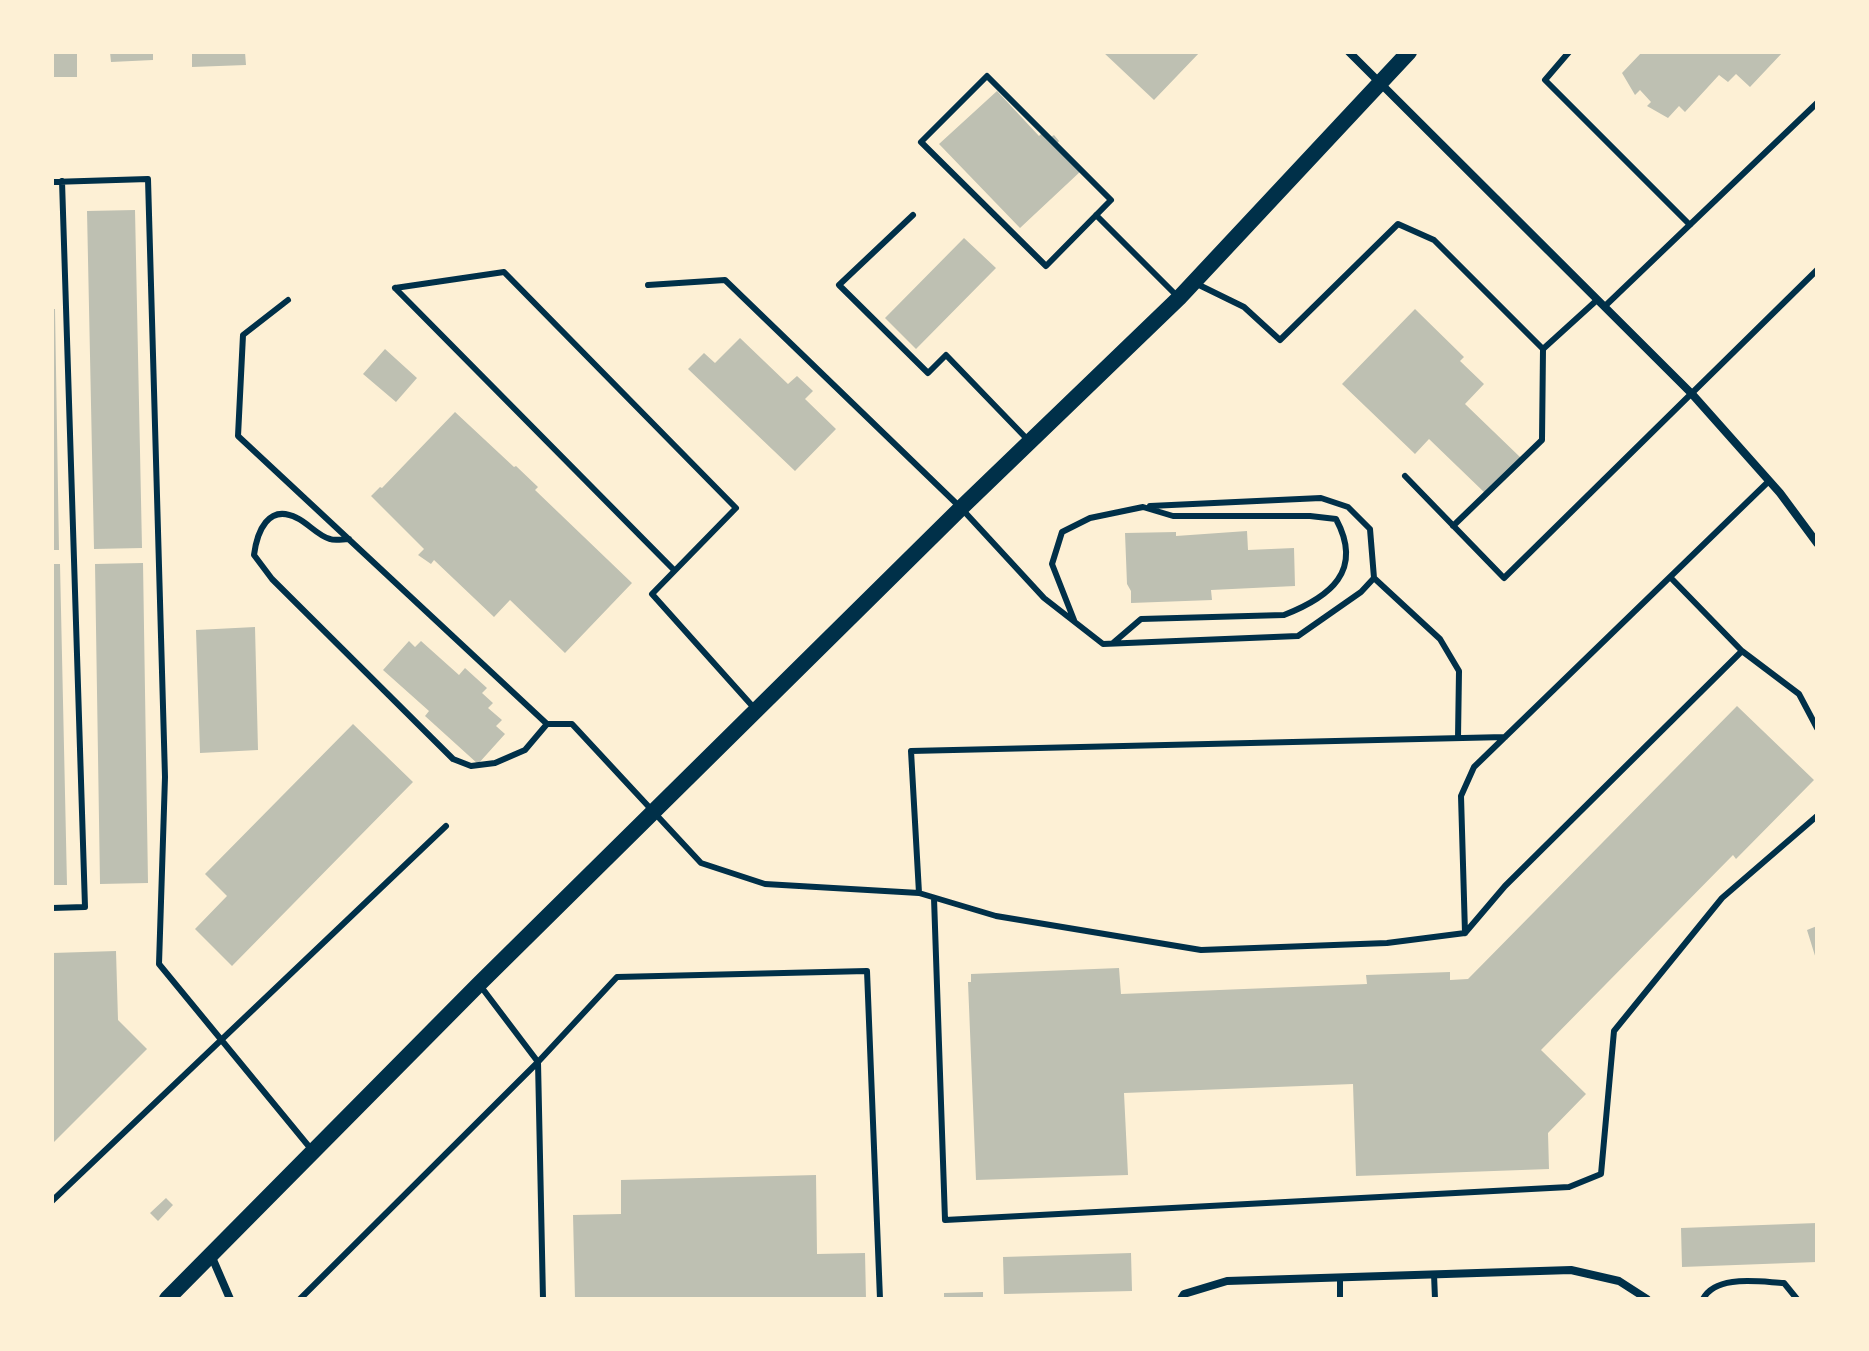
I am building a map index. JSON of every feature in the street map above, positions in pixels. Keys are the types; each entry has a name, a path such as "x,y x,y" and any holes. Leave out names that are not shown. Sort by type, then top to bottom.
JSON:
{"main road":[{"path":"167,1299 756,710 1179,298 1409,52"}],"street":[{"path":"1349,52 1692,394 1769,481 1817,543"},
{"path":"211,1254 230,1299"},
{"path":"1181,1299 1184,1294 1227,1281 1571,1270 1619,1281 1647,1299"}],"lane":[{"path":"1569,52 1545,80 1690,225"},
{"path":"987,76 1111,200 1096,215 1046,266 921,142 987,76"},
{"path":"1543,349 1690,225 1817,103"},
{"path":"52,182 148,179 165,777 159,964 313,1151"},
{"path":"52,908 85,907 62,181"},
{"path":"913,215 839,285 928,373 946,355 1030,442"},
{"path":"1096,215 1179,298"},
{"path":"1194,282 1244,307 1280,340 1398,224 1434,240 1543,349 1542,440 1453,526"},
{"path":"1405,476 1504,578 1817,270"},
{"path":"674,570 395,288 504,272 736,508 652,594 756,710"},
{"path":"648,285 725,280 961,508 1044,598 1103,644 1298,636 1361,592 1374,578"},
{"path":"288,300 243,335 238,436 547,724 572,724 701,863 765,884 919,893 996,916 1201,950 1387,943 1465,933 1505,886 1742,651"},
{"path":"1465,933 1461,796 1474,767 1769,481"},
{"path":"1075,621 1052,564 1062,532 1090,518 1143,507 1321,498 1348,507 1370,529 1374,578 1440,639 1459,671 1458,738"},
{"path":"1113,643 1141,619 1284,615 1325,595 1339,581 1346,559 1346,538 1336,519 1310,516 1173,516 1143,507"},
{"path":"349,539 330,539 294,516 275,516 262,523 256,537 254,555 272,579 453,759 471,766 495,763 525,750 547,724"},
{"path":"1670,577 1742,651 1799,694 1817,728"},
{"path":"919,893 911,751 1505,737"},
{"path":"934,898 945,1220 1569,1187 1601,1174 1614,1031 1722,898 1817,816"},
{"path":"52,1201 446,826"},
{"path":"300,1299 538,1062 617,977 867,971 880,1299"},
{"path":"479,984 538,1062 543,1299"},
{"path":"1434,1274 1435,1299"},
{"path":"1340,1277 1340,1299"},
{"path":"1703,1299 1706,1292 1717,1284 1751,1281 1784,1283 1797,1299"}],"building":[{"path":"52,52 77,52 77,77 52,77"},
{"path":"110,52 153,52 153,60 111,62"},
{"path":"192,52 245,52 246,65 192,67"},
{"path":"1103,52 1200,52 1154,100"},
{"path":"1642,52 1783,52 1750,87 1736,74 1728,82 1719,75 1685,112 1679,106 1668,118 1647,106 1651,102 1640,90 1635,95 1622,73"},
{"path":"997,91 1039,136 1044,131 1051,137 1054,135 1059,141 1056,145 1082,170 1020,228 939,144"},
{"path":"135,210 142,548 94,549 87,211"},
{"path":"964,238 996,268 916,349 885,318"},
{"path":"52,309 55,309 59,550 52,550"},
{"path":"1415,309 1464,357 1460,361 1484,384 1465,404 1521,458 1486,494 1429,439 1415,454 1342,384"},
{"path":"740,338 788,384 797,376 813,391 805,399 836,429 795,471 688,369 704,353 715,363"},
{"path":"385,349 417,378 396,402 363,374"},
{"path":"455,412 538,487 535,490 632,583 565,653 510,600 494,617 434,560 431,564 418,555 424,549 371,496"},
{"path":"1247,531 1248,550 1294,548 1295,586 1211,590 1212,600 1131,603 1125,533 1176,532 1176,536"},
{"path":"143,563 148,883 100,884 95,564"},
{"path":"52,564 60,564 67,885 52,885"},
{"path":"255,627 258,750 200,753 196,630"},
{"path":"409,641 415,647 421,641 459,675 465,668 487,688 482,693 493,703 488,708 502,720 496,726 505,734 478,764 425,716 429,711 383,670"},
{"path":"1737,706 1814,780 1736,859 1733,855 1541,1050 1586,1094 1548,1133 1549,1169 1356,1176 1353,1084 1124,1093 1128,1175 976,1180 968,982 971,982 971,974 1119,968 1121,994 1367,984 1366,975 1450,972 1450,980 1468,979"},
{"path":"353,724 413,782 232,966 195,929 227,896 205,874"},
{"path":"1817,926 1817,959 1816,959 1807,930"},
{"path":"116,951 118,1020 147,1049 52,1144 52,953"},
{"path":"816,1175 817,1254 865,1253 866,1299 575,1299 573,1215 621,1214 621,1180"},
{"path":"166,1198 173,1205 158,1221 150,1213"},
{"path":"1817,1223 1817,1262 1682,1267 1681,1228"},
{"path":"1131,1253 1132,1291 1004,1294 1003,1257"},
{"path":"983,1292 983,1299 944,1299 944,1293"}]}
